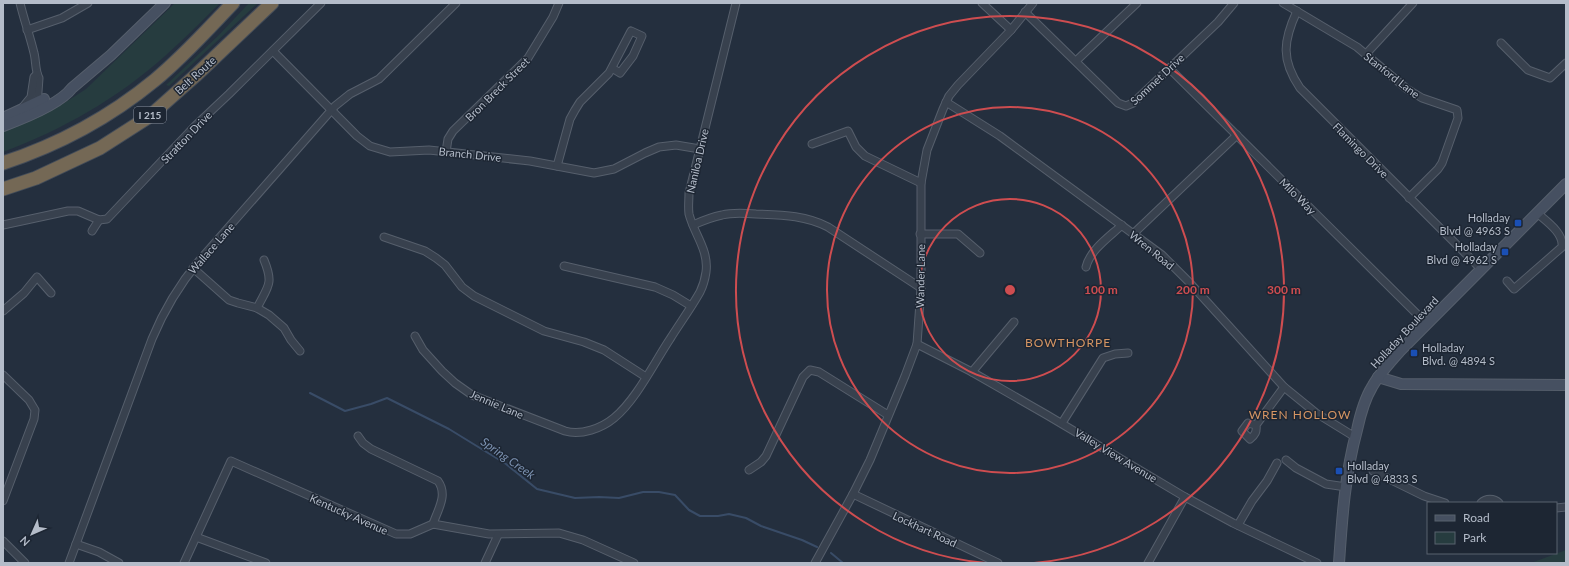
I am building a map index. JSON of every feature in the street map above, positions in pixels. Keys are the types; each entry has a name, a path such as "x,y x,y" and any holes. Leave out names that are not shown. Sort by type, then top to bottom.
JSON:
{"highway":[{"name":"Belt Route","path":"3,163 31,154 88,127 126,103 177,60 233,3"},
{"name":"Belt Route","path":"3,189 36,178 100,148 150,116 195,76 272,3"},
{"path":"3,198 38,184 100,148"}],"main road":[{"path":"3,126 64,89 72,88 111,55 165,3"},
{"path":"3,118 36,107"},
{"name":"Holladay Boulevard","path":"1339,563 1346,487 1355,438 1366,399 1378,377 1391,360 1566,184"},
{"path":"1378,377 1401,384 1566,385"}],"street":[{"path":"18,112 31,97 34,77 36,74 36,59 20,3"},
{"path":"28,30 62,18 88,3"},
{"name":"Stratton Drive","path":"92,231 100,220 105,220 111,216 195,126 321,3"},
{"name":"Wallace Lane","path":"69,563 158,327 174,295 193,268 332,110 348,95 372,83 382,76 456,3"},
{"name":"Bron Breck Street","path":"446,152 448,139 453,132 531,54 553,17 559,3"},
{"name":"Naniloa Drive","path":"576,433 594,429 605,424 615,418 627,404 646,377 702,286 706,266 703,247 689,214 688,199 736,3"},
{"path":"982,3 1011,30"},
{"name":"Wander Lane","path":"815,563 870,460 917,344 921,288 921,183 927,150 946,102 958,85 984,56 1011,30 1033,3"},
{"path":"1076,61 1137,3"},
{"name":"Sommet Drive","path":"1026,12 1118,103 1126,106 1133,103 1170,68 1218,22 1234,3"},
{"name":"Stanford Lane","path":"1283,3 1328,29 1366,54 1401,84 1422,98 1457,110 1458,118 1442,162 1438,169 1409,198"},
{"path":"1366,54 1412,3"},
{"name":"Flamingo Drive","path":"1298,11 1290,26 1286,44 1286,58 1293,78 1300,88 1481,269"},
{"path":"557,166 570,119 580,102 610,71 631,31 642,36 633,56 620,73 610,71"},
{"path":"1501,43 1528,70 1550,78 1566,63"},
{"name":"Branch Drive","path":"273,51 361,140 380,150 390,152 418,150 446,152 530,161 583,172 599,173 614,169 659,147 676,145 700,149"},
{"name":"Milo Way","path":"1170,68 1427,324"},
{"path":"36,74 39,78 36,107"},
{"name":"Wren Road","path":"946,102 1000,136 1162,255 1284,387 1341,430 1355,438"},
{"path":"812,144 848,131 856,147 865,156 921,183"},
{"path":"1133,234 1237,135"},
{"path":"3,225 68,211 78,211 100,220"},
{"path":"1507,281 1514,289 1562,247 1563,242 1560,236 1537,213"},
{"path":"693,225 729,214 785,215 803,218 817,222 828,228 921,288"},
{"path":"1086,267 1087,261 1092,254 1122,225"},
{"path":"920,234 958,234 980,253"},
{"path":"384,237 425,252 436,258 445,265 462,287 474,296 544,331 584,342 604,350 646,377"},
{"path":"257,308 267,290 270,280 269,271 264,260"},
{"path":"564,266 655,287 673,295 691,306"},
{"path":"193,268 229,300 257,308 265,312 283,326 290,340 300,351"},
{"path":"3,311 24,293 37,277 51,293"},
{"path":"972,372 1014,322"},
{"name":"Jennie Lane","path":"415,336 423,350 442,371 455,383 472,395 565,432 576,433"},
{"name":"Valley View Avenue","path":"917,344 972,372 1062,423 1185,497 1238,525 1317,563"},
{"path":"1062,423 1103,358 1115,354 1128,353"},
{"path":"750,470 766,456 803,377 810,370 819,372 888,415"},
{"path":"3,374 28,400 35,410 34,420 3,501"},
{"path":"1256,425 1284,387"},
{"path":"358,436 363,443 371,449 438,481 444,491 433,524 484,534 551,532 566,534 634,563"},
{"path":"1286,460 1296,468 1326,484 1346,487"},
{"name":"Kentucky Avenue","path":"196,536 231,461 396,534 410,534 433,524"},
{"path":"1238,525 1277,463"},
{"path":"1373,471 1424,496 1442,502"},
{"name":"Lockhart Road","path":"853,494 998,563"},
{"path":"1148,563 1185,497"},
{"path":"1482,502 1487,499 1492,499 1497,502"},
{"path":"486,563 498,534"},
{"path":"184,563 196,536 266,563"},
{"path":"3,541 25,563"},
{"path":"76,544 99,552 119,563"}],"green space":[{"path":"175,3 220,3 165,56 128,86 68,123 47,134 3,152 3,131 46,113 86,89"},
{"path":"249,3 258,3 169,86 166,85 219,35"},
{"path":"1566,550 1566,563 1531,563 1557,554"}],"waterway":[{"name":"Spring Creek","path":"310,393 345,411 387,398 449,429 506,464 537,489 575,498 619,498 643,492 659,492 675,495 689,510 700,516 718,516 729,514 746,518 761,526 802,540 817,547"},
{"name":"Spring Creek","path":"831,553 843,563"}],"place":[{"name":"Holladay Blvd @ 4963 S","path":"1518,223"},
{"name":"Holladay Blvd @ 4962 S","path":"1505,252"},
{"name":"Holladay Blvd. @ 4894 S","path":"1414,353"},
{"name":"Holladay Blvd @ 4833 S","path":"1339,471"}],"district":[{"name":"BOWTHORPE","path":"1068,342"},
{"name":"WREN HOLLOW","path":"1300,414"}]}
